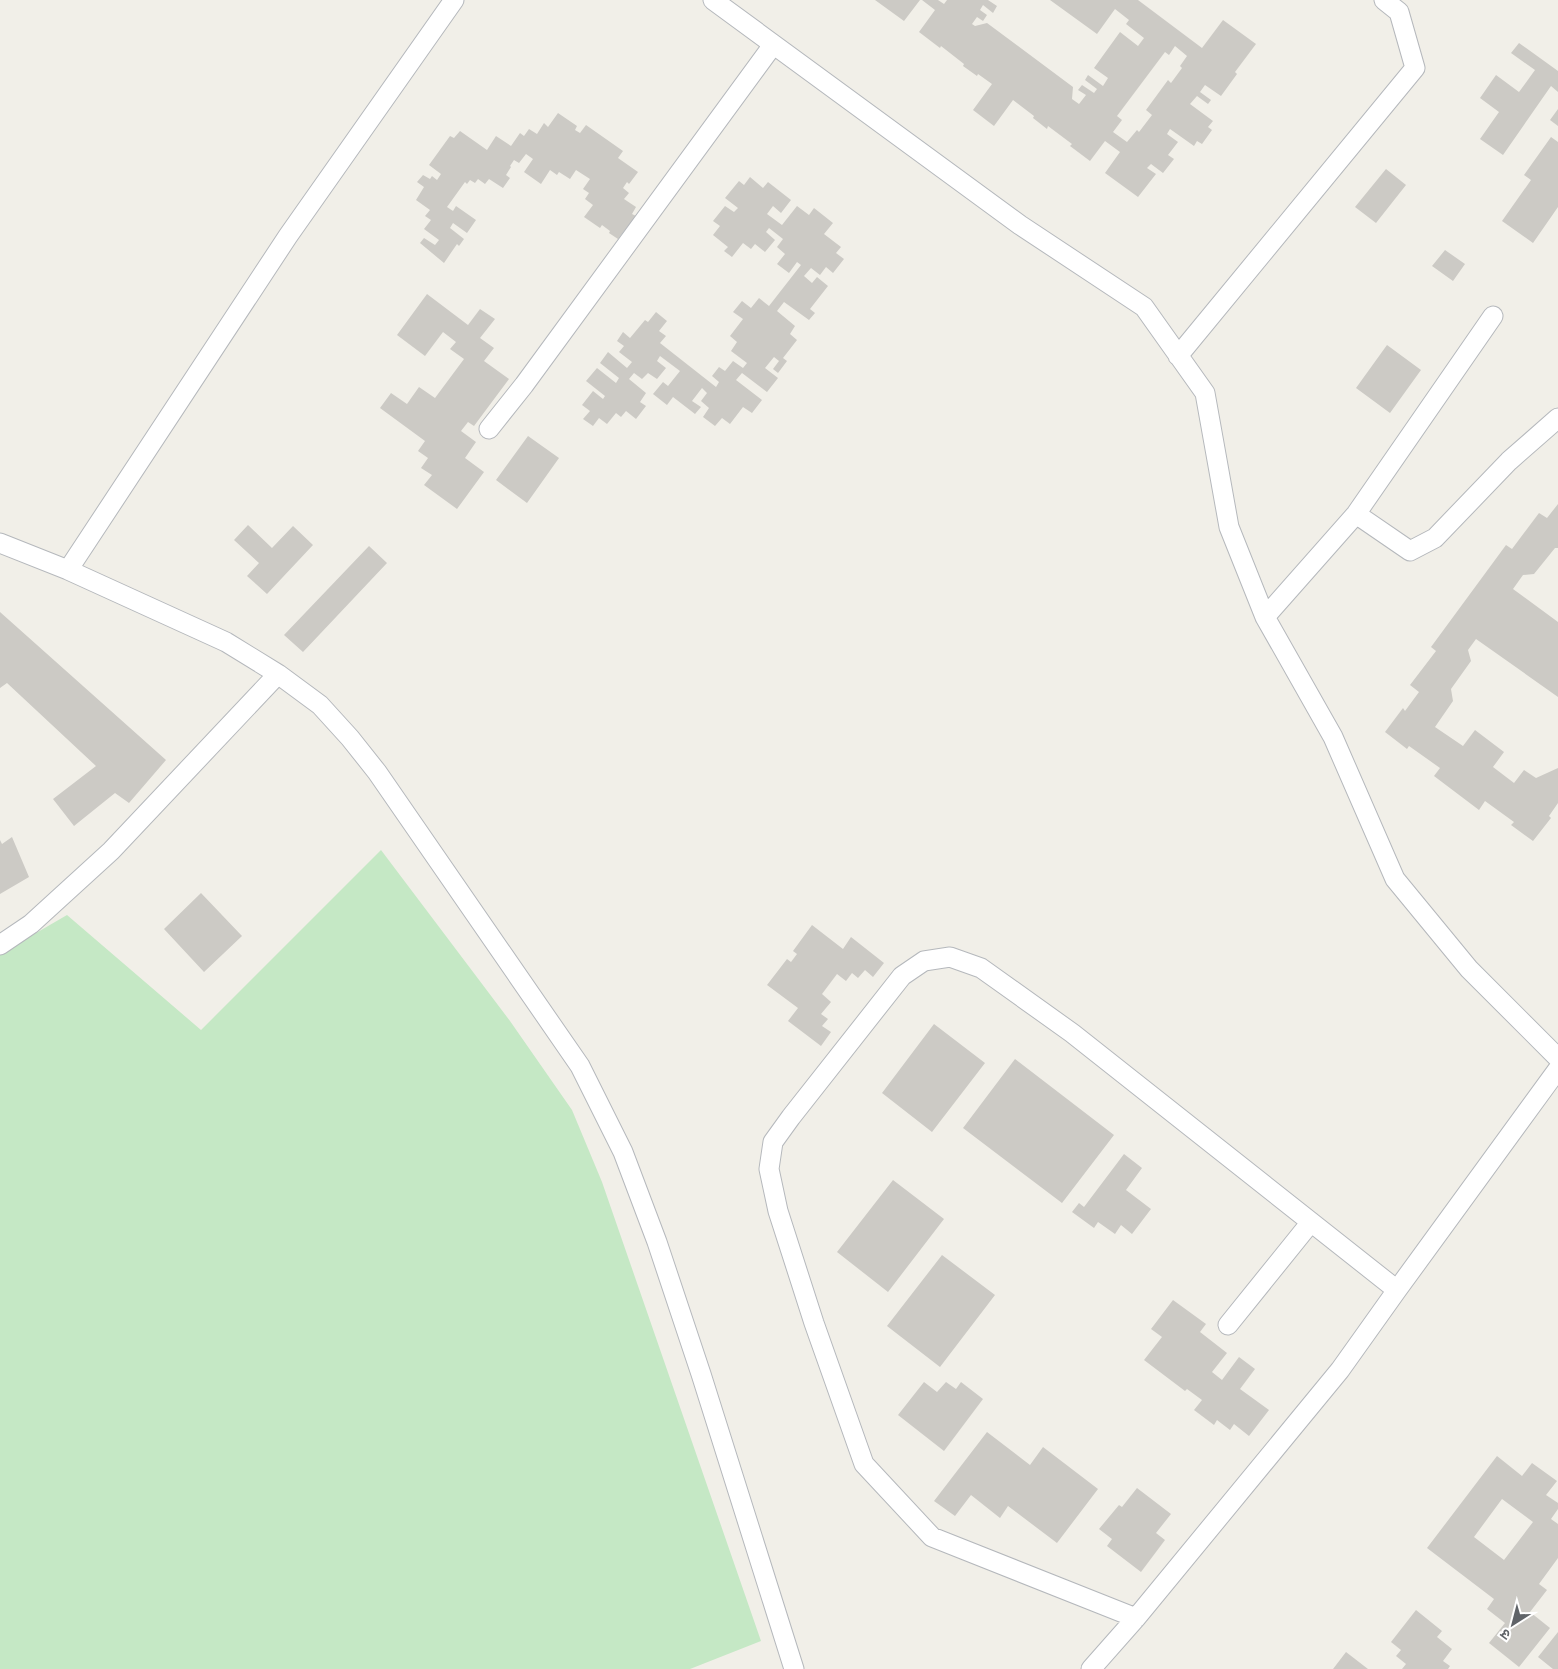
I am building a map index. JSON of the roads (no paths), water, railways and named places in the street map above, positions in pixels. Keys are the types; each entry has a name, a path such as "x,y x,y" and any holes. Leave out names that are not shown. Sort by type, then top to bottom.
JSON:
{"lane":[{"path":"68,570 288,236 454,0"},
{"path":"713,0 1020,225 1144,307 1205,393 1229,527 1265,617 1333,737 1395,879 1470,969 1558,1058"},
{"path":"1178,356 1415,68 1399,12 1384,0"},
{"path":"489,429 553,346 773,45"},
{"path":"1265,617 1356,514 1493,316"},
{"path":"1356,514 1410,551 1435,538 1509,461 1558,418"},
{"path":"0,544 68,570 226,642 278,674 320,705 377,772 580,1066 623,1152 657,1242 702,1374 794,1669"},
{"path":"0,945 31,924 111,851 278,674"},
{"path":"1136,1618 932,1537 864,1464 814,1323 778,1210 769,1169 773,1142 790,1117 902,976 924,960 950,957 981,968 1072,1033 1397,1290"},
{"path":"1091,1669 1136,1618 1340,1370 1558,1069"},
{"path":"1228,1326 1312,1222"}]}
